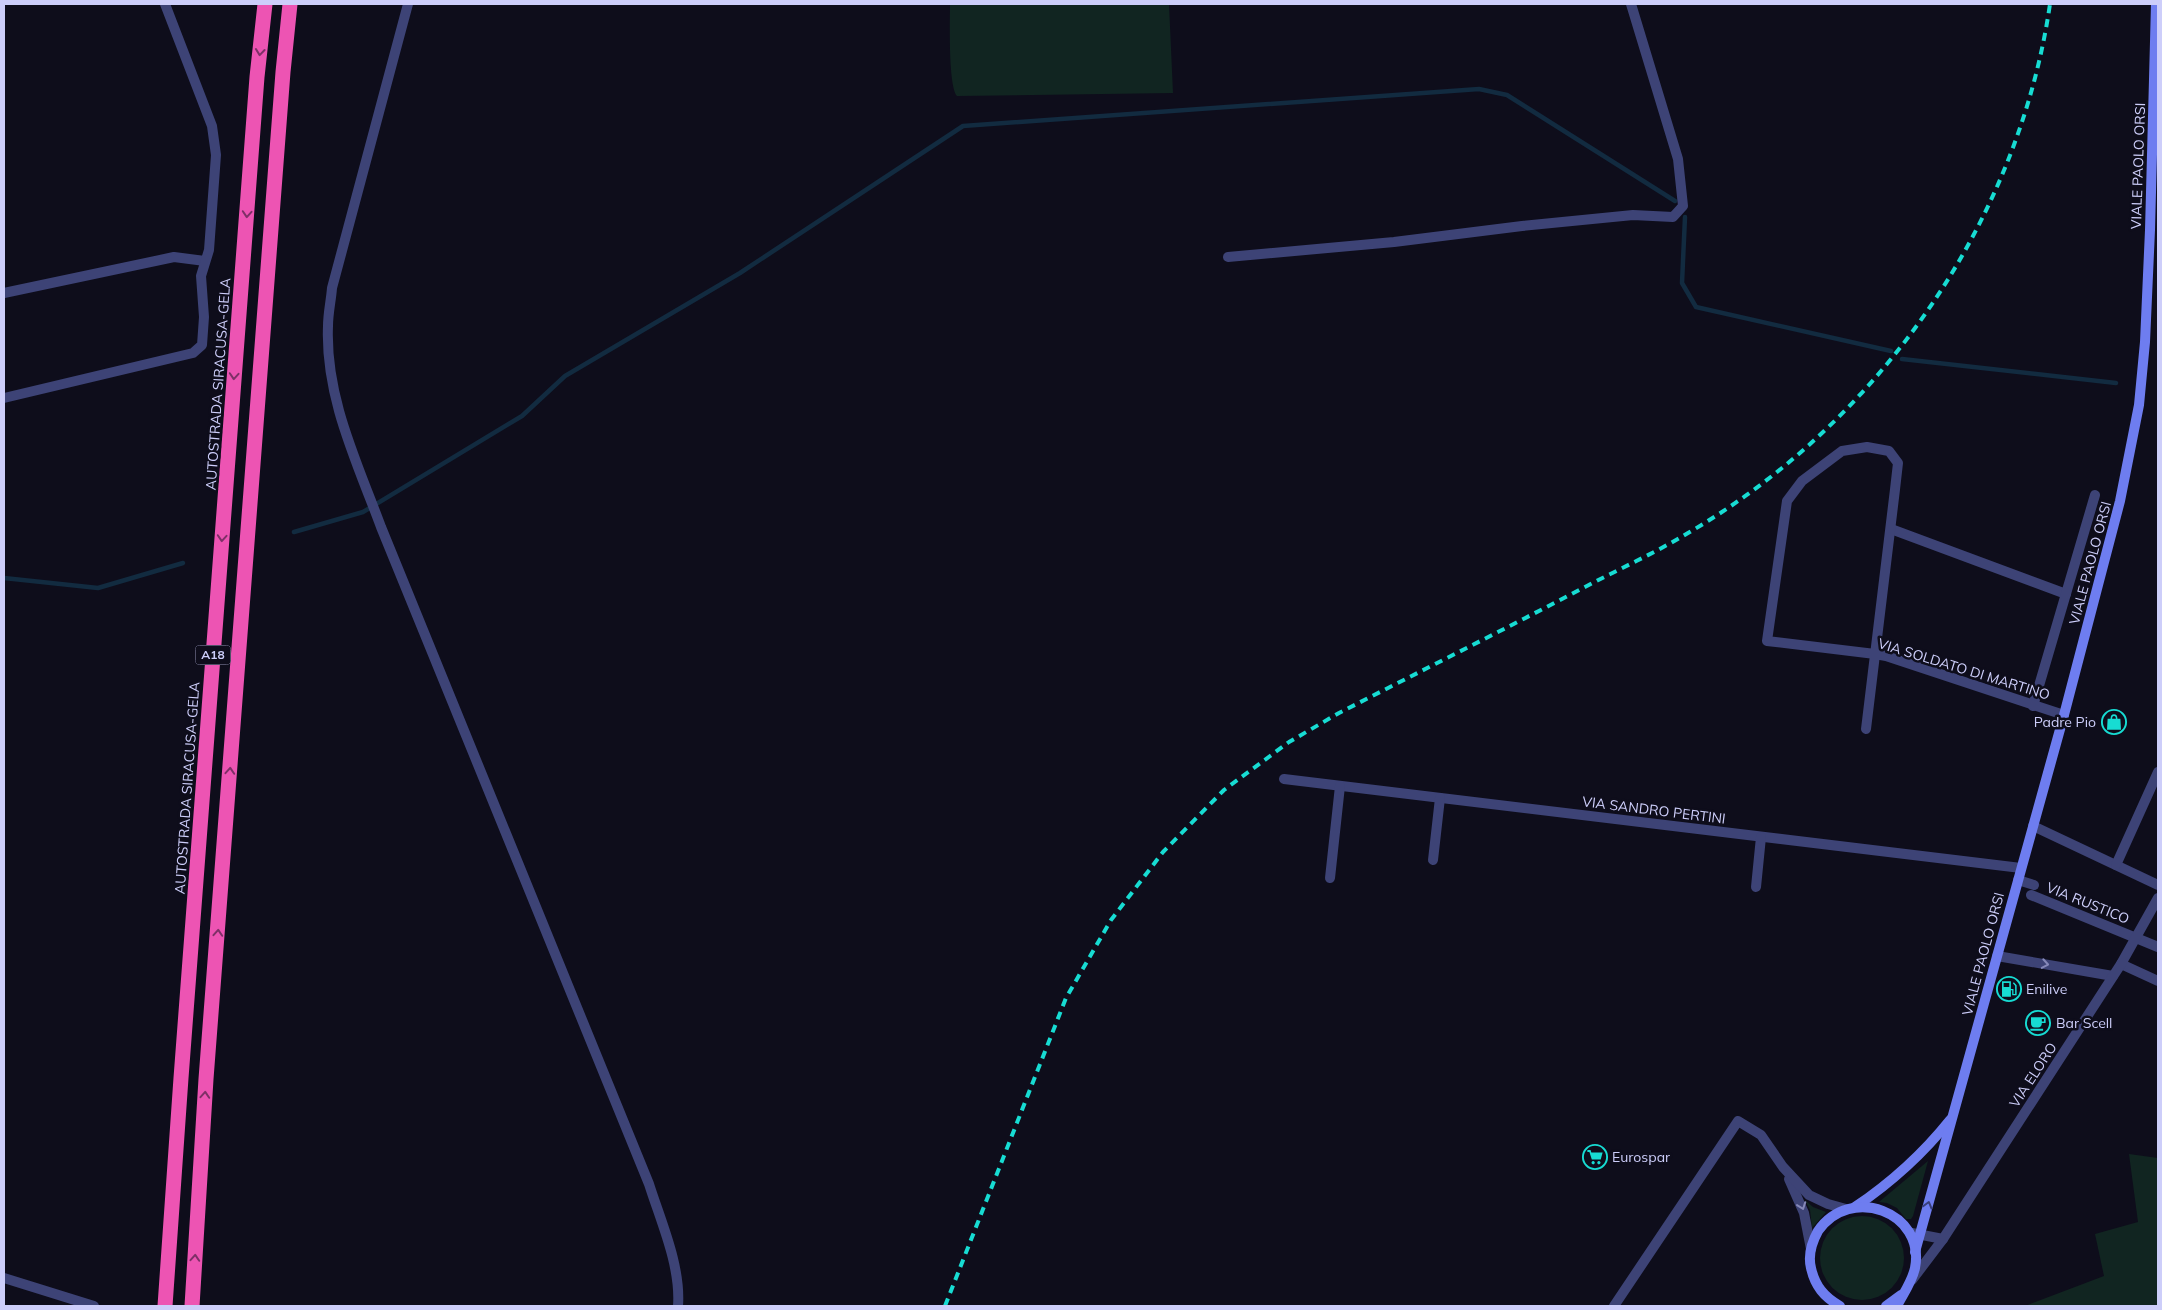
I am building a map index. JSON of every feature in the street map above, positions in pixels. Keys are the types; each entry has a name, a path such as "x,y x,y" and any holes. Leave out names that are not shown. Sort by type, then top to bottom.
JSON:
{"highway":[{"name":"AUTOSTRADA SIRACUSA-GELA","path":"165,1306 183,1048 265,4"},
{"name":"A18","path":"192,1306 206,1079 283,72 290,4"}],"main road":[{"name":"VIALE PAOLO ORSI","path":"1897,1306 1911,1281 1915,1267 1920,1235 2064,715 2120,501 2139,405 2145,342 2156,4"},
{"path":"1840,1306 1831,1303 1820,1290 1813,1277 1810,1263 1811,1249 1823,1224 1834,1215 1851,1208 1889,1184 1927,1148 1953,1115"},
{"path":"1851,1208 1871,1207 1886,1212 1899,1220 1909,1233 1916,1252"},
{"path":"1886,1306 1904,1293"}],"street":[{"path":"4,398 193,353 202,345 204,317 201,276 209,250 216,155 212,126 164,4"},
{"path":"408,4 332,288 328,326 329,359 334,393 349,446 375,513 649,1184 673,1264 679,1293 678,1306"},
{"path":"1228,257 1394,242 1522,226 1633,215 1673,217 1683,206 1678,159 1631,4"},
{"path":"4,293 174,257 205,261"},
{"name":"VIA SOLDATO DI MARTINO","path":"1890,529 1898,463 1889,450 1867,447 1842,451 1802,481 1787,501 1766,641 1886,656 2064,715"},
{"path":"2033,706 2095,495"},
{"path":"1866,730 1890,529 2066,594"},
{"path":"2116,865 2158,772"},
{"name":"VIA SANDRO PERTINI","path":"1284,779 2021,868"},
{"path":"1330,878 1340,786"},
{"path":"1433,860 1440,798"},
{"path":"2033,826 2158,885"},
{"path":"1756,887 1761,836"},
{"name":"VIA RUSTICO","path":"2018,880 2032,890 2158,947"},
{"name":"VIA ELORO","path":"1911,1281 1943,1239 2121,964 2158,898"},
{"path":"1997,956 2113,976"},
{"path":"2121,964 2158,981"},
{"path":"1614,1306 1738,1121 1761,1135 1783,1167 1809,1195 1828,1204 1851,1208"},
{"path":"1783,1167 1804,1213 1811,1249"},
{"path":"1909,1233 1943,1239"},
{"path":"4,1278 94,1306"}],"green space":[{"path":"950,4 1169,4 1173,93 957,96 954,90 951,67"},
{"path":"2129,1154 2158,1158 2158,1306 2025,1306 2104,1276 2095,1234 2138,1222"},
{"path":"1928,1161 1911,1219 1906,1219 1897,1208 1887,1203 1879,1202"},
{"path":"1805,1200 1813,1207 1826,1212 1812,1228 1810,1210"},
{"path":"1862,1216 1878,1219 1892,1228 1901,1242 1904,1258 1901,1274 1892,1288 1878,1297 1862,1300 1846,1297 1832,1288 1823,1274 1820,1258 1823,1242 1832,1228 1846,1219"}],"waterway":[{"path":"294,532 363,512 522,416 565,376 740,273 963,126 1479,89 1507,95 1675,201"},
{"path":"1685,217 1682,283 1696,307 1891,351"},
{"path":"1902,359 2116,383"},
{"path":"4,578 98,588 183,563"}],"railway":[{"path":"945,1306 1066,998 1111,920 1163,852 1224,790 1289,742 1339,713 1688,533 1757,487 1821,434 1878,375 1929,309 1972,238 2007,163 2033,85 2050,4"}],"place":[{"name":"Padre Pio","path":"2114,722"},
{"name":"Enilive","path":"2009,989"},
{"name":"Bar Scell","path":"2038,1023"},
{"name":"Eurospar","path":"1595,1157"}]}
